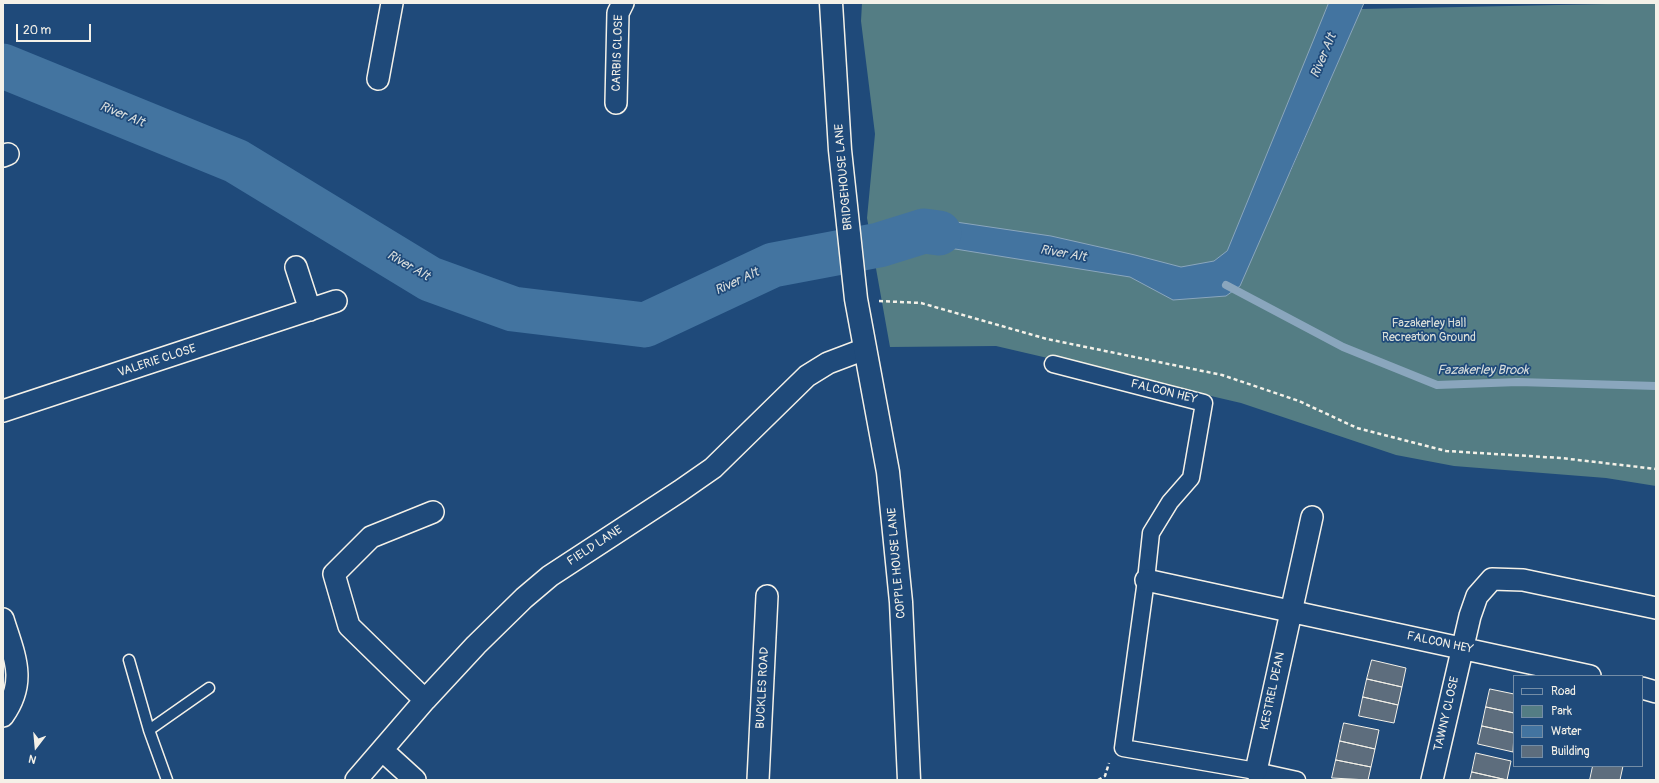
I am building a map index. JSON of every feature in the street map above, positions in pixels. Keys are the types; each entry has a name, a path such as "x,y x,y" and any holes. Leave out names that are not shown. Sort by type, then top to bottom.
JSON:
{"street":[{"path":"378,79 392,3"},
{"name":"CARBIS CLOSE","path":"616,103 618,13 623,3"},
{"name":"BRIDGEHOUSE LANE","path":"831,3 840,150 856,299 865,349"},
{"path":"296,267 310,310"},
{"name":"VALERIE CLOSE","path":"3,411 336,302"},
{"name":"FIELD LANE","path":"356,780 425,700 476,645 524,598 550,576 713,468 807,376 828,363 865,349"},
{"name":"COPPLE HOUSE LANE","path":"865,349 888,472 900,586 908,780"},
{"name":"FALCON HEY","path":"1053,364 1204,403 1191,478 1170,502 1151,533 1123,748 1256,771"},
{"path":"425,700 349,626 334,574 371,537 433,512"},
{"path":"1290,611 1312,517"},
{"name":"TAWNY CLOSE","path":"1432,780 1462,647 1477,596 1492,579 1523,580 1656,608"},
{"name":"FALCON HEY","path":"1146,580 1462,647 1586,675"},
{"name":"BUCKLES ROAD","path":"758,780 767,596"},
{"name":"KESTREL DEAN","path":"1256,771 1290,611"},
{"path":"3,619 16,661 18,674 14,696 3,716"},
{"path":"1643,688 1656,692"},
{"path":"382,750 415,780"},
{"path":"1256,771 1297,780"}],"lane":[{"path":"129,660 149,730 167,780"},
{"path":"149,730 209,688"}],"path":[{"path":"856,299 921,303 1047,339 1222,375 1299,401 1357,428 1446,452 1561,458 1656,469"}],"green space":[{"name":"Fazakerley Hall Recreation Ground","path":"862,3 1329,3 1326,10 1290,173 1361,9 1656,3 1656,486 1606,478 1454,466 1396,455 1241,403 996,346 890,347 867,218 875,134 861,21"}],"water":[{"path":"1329,3 1364,3 1240,286 1226,296 1173,300 1130,277 924,244 881,254 876,230 922,217 1051,236 1181,267 1214,261 1227,251"}],"building":[{"path":"1372,660 1406,668 1402,687 1367,679"},
{"path":"1367,679 1402,687 1398,705 1363,697"},
{"path":"1490,689 1513,694 1513,713 1486,707"},
{"path":"1363,697 1398,705 1394,723 1359,716"},
{"path":"1486,707 1513,713 1513,733 1482,726"},
{"path":"1344,723 1379,730 1375,749 1340,741"},
{"path":"1482,726 1513,733 1513,752 1478,744"},
{"path":"1340,741 1375,749 1371,767 1336,760"},
{"path":"1476,753 1511,761 1507,780 1472,772"},
{"path":"1336,760 1371,767 1368,780 1332,778"},
{"path":"1593,767 1623,767 1620,780 1590,780"},
{"path":"1472,772 1507,780 1470,780"}],"waterway":[{"name":"River Alt","path":"3,66 236,161 430,279 513,309 645,325 773,265 879,245 924,231 939,233"},
{"name":"Fazakerley Brook","path":"1226,285 1343,347 1437,385 1518,382 1656,386"}]}
